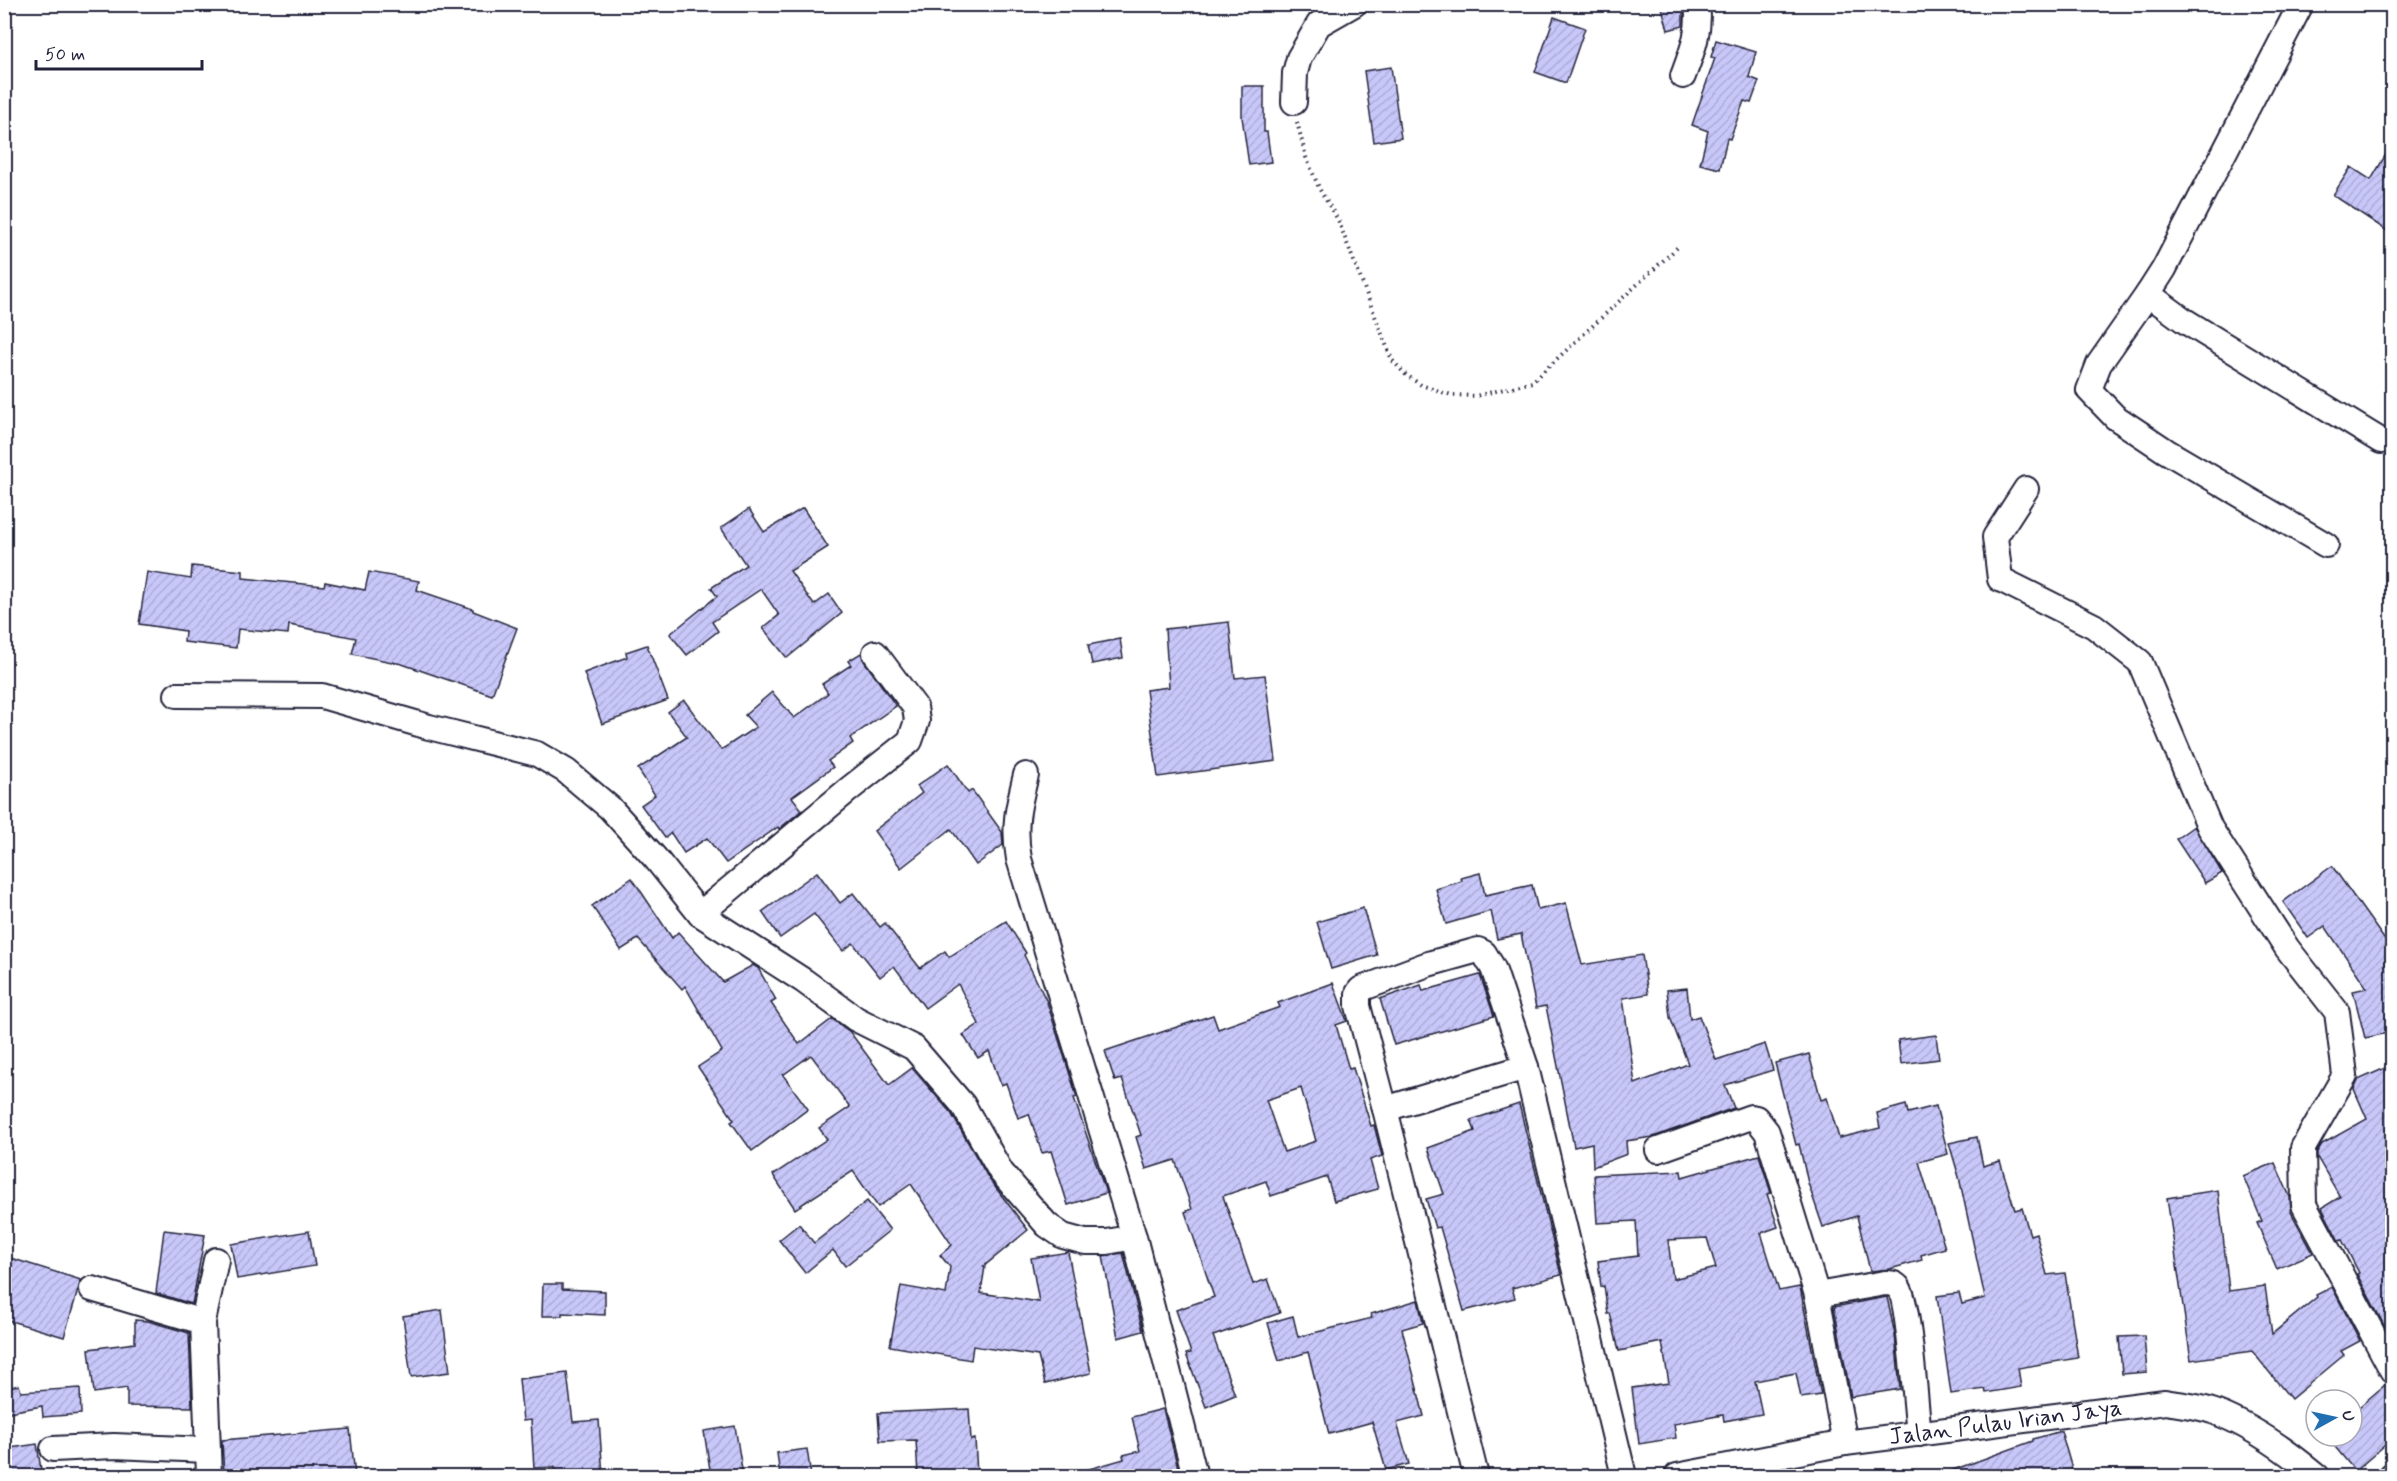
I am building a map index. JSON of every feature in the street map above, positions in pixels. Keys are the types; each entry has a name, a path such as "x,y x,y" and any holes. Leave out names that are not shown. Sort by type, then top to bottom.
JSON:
{"street":[{"path":"1294,102 1295,73 1299,58 1319,24 1354,4"},
{"path":"1683,76 1699,27 1697,4"},
{"path":"2301,4 2164,269 2099,364 2089,390 2115,417 2166,451 2326,544"},
{"path":"2148,294 2185,321 2381,441"},
{"path":"2026,489 1995,537 2000,579 2094,626 2140,662 2210,828 2287,948 2337,1012 2345,1075 2303,1148 2304,1205 2392,1370"},
{"path":"700,914 848,789 910,741 917,721 915,706 875,653"},
{"path":"177,695 322,696 429,727 537,754 566,771 610,808 656,858 700,914 804,981 856,1019 914,1048 963,1105 1001,1172 1047,1225 1063,1236 1085,1242 1107,1242 1134,1237"},
{"path":"1026,775 1016,815 1015,836 1019,859 1134,1237 1195,1476"},
{"path":"1476,1476 1358,1006 1358,993 1361,989 1428,964 1478,950 1484,952 1494,968 1526,1067 1624,1476"},
{"path":"1385,1109 1526,1067"},
{"path":"1658,1150 1751,1117 1756,1119 1767,1132 1817,1295 1845,1443"},
{"path":"209,1476 203,1322 216,1260"},
{"path":"1817,1295 1885,1283 1898,1286 1905,1310 1919,1434"},
{"path":"92,1288 203,1322"},
{"name":"Jalan Pulau Irian Jaya","path":"1677,1476 1845,1443 2165,1402 2214,1412 2236,1422 2268,1441 2317,1476"},
{"path":"54,1449 114,1446 207,1450"}],"path":[{"path":"1294,102 1300,138 1306,157 1320,190 1338,220 1392,360 1405,374 1421,384 1451,395 1476,396 1532,382 1680,245"}],"building":[{"path":"1661,4 1683,4 1683,26 1668,30"},
{"path":"1554,17 1585,28 1566,83 1535,72"},
{"path":"1716,40 1756,52 1749,77 1759,81 1751,103 1744,101 1730,139 1727,138 1720,169 1700,164 1708,131 1692,125 1715,58 1711,57"},
{"path":"1391,67 1401,138 1374,142 1364,71"},
{"path":"1242,86 1264,86 1264,132 1267,132 1271,162 1249,165 1242,117"},
{"path":"2392,144 2392,234 2333,195 2351,167 2371,180"},
{"path":"803,508 828,547 790,571 814,605 829,594 842,613 787,658 763,628 779,615 761,589 712,622 718,631 687,655 670,634 717,596 711,588 746,565 721,528 749,509 764,532"},
{"path":"192,566 243,571 243,578 324,586 325,582 365,590 369,572 419,581 417,590 473,609 473,611 517,628 492,695 402,664 352,654 356,638 289,625 288,634 238,629 236,648 184,642 185,631 139,624 147,572 191,579"},
{"path":"1229,622 1235,678 1265,675 1276,761 1158,777 1146,690 1169,687 1165,629"},
{"path":"1120,639 1123,658 1092,664 1088,645"},
{"path":"647,645 668,700 602,724 584,673 627,657 626,652"},
{"path":"861,653 864,661 896,706 850,738 853,743 828,761 833,767 792,797 802,810 779,829 778,827 726,863 707,838 684,853 671,833 665,838 641,805 655,795 638,769 687,737 668,712 684,700 721,750 756,727 745,715 772,692 794,718 828,693 822,684 851,665 848,661"},
{"path":"948,764 968,793 972,790 1002,832 1003,845 976,865 951,829 901,868 874,831 922,793 917,786"},
{"path":"2194,826 2222,873 2205,883 2176,839"},
{"path":"2332,866 2392,950 2392,1032 2365,1038 2353,991 2367,988 2325,926 2308,938 2283,902"},
{"path":"817,872 840,903 853,893 880,927 885,923 920,968 945,951 949,957 1006,921 1026,953 1024,955 1047,1002 1077,1097 1074,1098 1106,1193 1068,1205 1051,1151 1042,1153 1029,1114 1018,1118 1006,1083 1001,1085 989,1051 978,1058 963,1035 979,1024 958,984 925,1008 894,966 880,977 853,943 843,951 814,914 780,938 762,912"},
{"path":"1480,873 1485,895 1532,885 1538,910 1566,903 1582,965 1642,955 1648,994 1623,998 1635,1084 1688,1064 1670,1017 1667,990 1687,988 1690,1019 1699,1016 1716,1060 1765,1044 1773,1070 1725,1085 1734,1108 1653,1137 1626,1141 1627,1154 1593,1167 1592,1143 1574,1147 1546,1006 1536,1008 1521,934 1497,939 1491,911 1446,924 1436,889"},
{"path":"632,878 672,938 678,932 723,982 753,965 758,968 776,1000 771,1003 799,1044 832,1019 850,1032 889,1085 912,1068 951,1113 989,1179 1028,1230 983,1267 985,1266 981,1293 1039,1302 1031,1258 1068,1252 1091,1373 1045,1384 1038,1356 973,1346 971,1360 890,1346 901,1286 946,1294 950,1267 940,1255 952,1245 911,1184 878,1207 853,1171 795,1209 773,1175 827,1139 819,1128 850,1107 811,1055 783,1075 808,1109 752,1151 731,1122 734,1120 698,1067 722,1051 685,986 682,989 638,939 621,950 592,906"},
{"path":"1363,908 1377,955 1331,969 1317,922"},
{"path":"1480,975 1494,1016 1394,1045 1380,999 1421,985 1423,991"},
{"path":"1333,983 1347,1021 1336,1025 1349,1069 1353,1068 1371,1126 1374,1125 1382,1156 1370,1160 1378,1189 1334,1201 1327,1177 1271,1196 1266,1181 1223,1196 1253,1284 1268,1279 1280,1313 1213,1336 1235,1395 1206,1407 1186,1354 1191,1353 1176,1310 1214,1297 1185,1212 1192,1209 1175,1160 1146,1169 1136,1137 1141,1135 1122,1079 1115,1081 1105,1051 1213,1015 1218,1029 1280,1007 1278,1003","holes":["1301,1088 1316,1141 1284,1152 1266,1100"]},
{"path":"1936,1035 1939,1059 1901,1064 1898,1040"},
{"path":"1809,1054 1821,1100 1827,1098 1839,1138 1880,1128 1877,1113 1906,1105 1908,1113 1936,1106 1948,1154 1919,1162 1945,1248 1921,1255 1922,1260 1890,1269 1870,1271 1857,1216 1823,1227 1808,1183 1799,1144 1796,1145 1775,1063"},
{"path":"2392,1065 2392,1323 2385,1327 2342,1240 2339,1241 2322,1208 2340,1197 2317,1157 2317,1152 2322,1144 2367,1119 2354,1089 2358,1080"},
{"path":"1519,1104 1561,1275 1512,1288 1515,1298 1464,1311 1440,1227 1435,1228 1426,1199 1444,1194 1428,1148 1475,1131 1471,1120"},
{"path":"1977,1137 1983,1166 2000,1161 2015,1210 2022,1208 2030,1235 2036,1233 2047,1275 2065,1273 2078,1358 2018,1368 2021,1387 1986,1393 1985,1389 1951,1394 1937,1296 1959,1293 1962,1304 1985,1298 1959,1177 1949,1143"},
{"path":"1759,1155 1771,1193 1767,1194 1778,1227 1761,1233 1779,1291 1800,1287 1821,1395 1801,1398 1796,1373 1755,1381 1762,1414 1724,1421 1723,1415 1674,1424 1676,1438 1639,1444 1632,1388 1669,1383 1662,1342 1619,1351 1610,1313 1608,1314 1604,1286 1601,1287 1598,1261 1638,1256 1636,1221 1597,1223 1594,1175 1681,1171 1682,1177","holes":["1707,1238 1716,1268 1673,1279 1668,1240"]},
{"path":"2275,1163 2290,1197 2291,1212 2313,1253 2277,1269 2257,1223 2262,1221 2243,1176"},
{"path":"2218,1190 2229,1291 2265,1286 2272,1334 2317,1297 2316,1295 2332,1287 2360,1341 2341,1351 2344,1355 2291,1399 2252,1351 2191,1360 2167,1198"},
{"path":"867,1201 890,1230 845,1266 833,1250 805,1273 779,1240 799,1224 814,1243"},
{"path":"164,1230 205,1235 192,1304 156,1293"},
{"path":"309,1231 315,1266 237,1279 231,1244"},
{"path":"1123,1253 1143,1331 1118,1338 1103,1256"},
{"path":"4,1256 81,1280 64,1337 4,1319"},
{"path":"543,1284 562,1284 562,1289 605,1291 605,1315 562,1313 562,1316 542,1316"},
{"path":"1887,1297 1895,1335 1900,1389 1851,1397 1834,1307"},
{"path":"1418,1300 1423,1323 1402,1329 1424,1416 1397,1423 1409,1464 1386,1470 1372,1422 1329,1434 1308,1352 1279,1361 1268,1323 1293,1316 1298,1337 1372,1318 1371,1314"},
{"path":"442,1310 450,1372 411,1377 403,1316"},
{"path":"135,1320 148,1321 189,1333 192,1407 127,1406 127,1388 94,1393 89,1349 135,1343"},
{"path":"2144,1336 2147,1372 2122,1374 2119,1337"},
{"path":"567,1373 573,1422 599,1420 603,1476 556,1476 555,1467 534,1468 531,1420 523,1421 519,1379"},
{"path":"2387,1383 2392,1384 2392,1439 2355,1471 2336,1448 2364,1448 2364,1403"},
{"path":"19,1385 21,1392 80,1388 81,1414 43,1417 42,1406 4,1413 4,1388"},
{"path":"969,1409 971,1440 975,1439 977,1474 918,1476 916,1440 880,1441 878,1413"},
{"path":"1163,1409 1180,1476 1082,1476 1082,1471 1124,1459 1123,1455 1140,1451 1132,1417"},
{"path":"735,1426 743,1476 711,1476 704,1431"},
{"path":"350,1429 355,1476 224,1476 222,1440"},
{"path":"2061,1431 2074,1476 1943,1476 1942,1474 2033,1441 2033,1439"},
{"path":"37,1444 42,1476 4,1476 4,1449"},
{"path":"807,1449 811,1476 780,1476 777,1453"}]}
